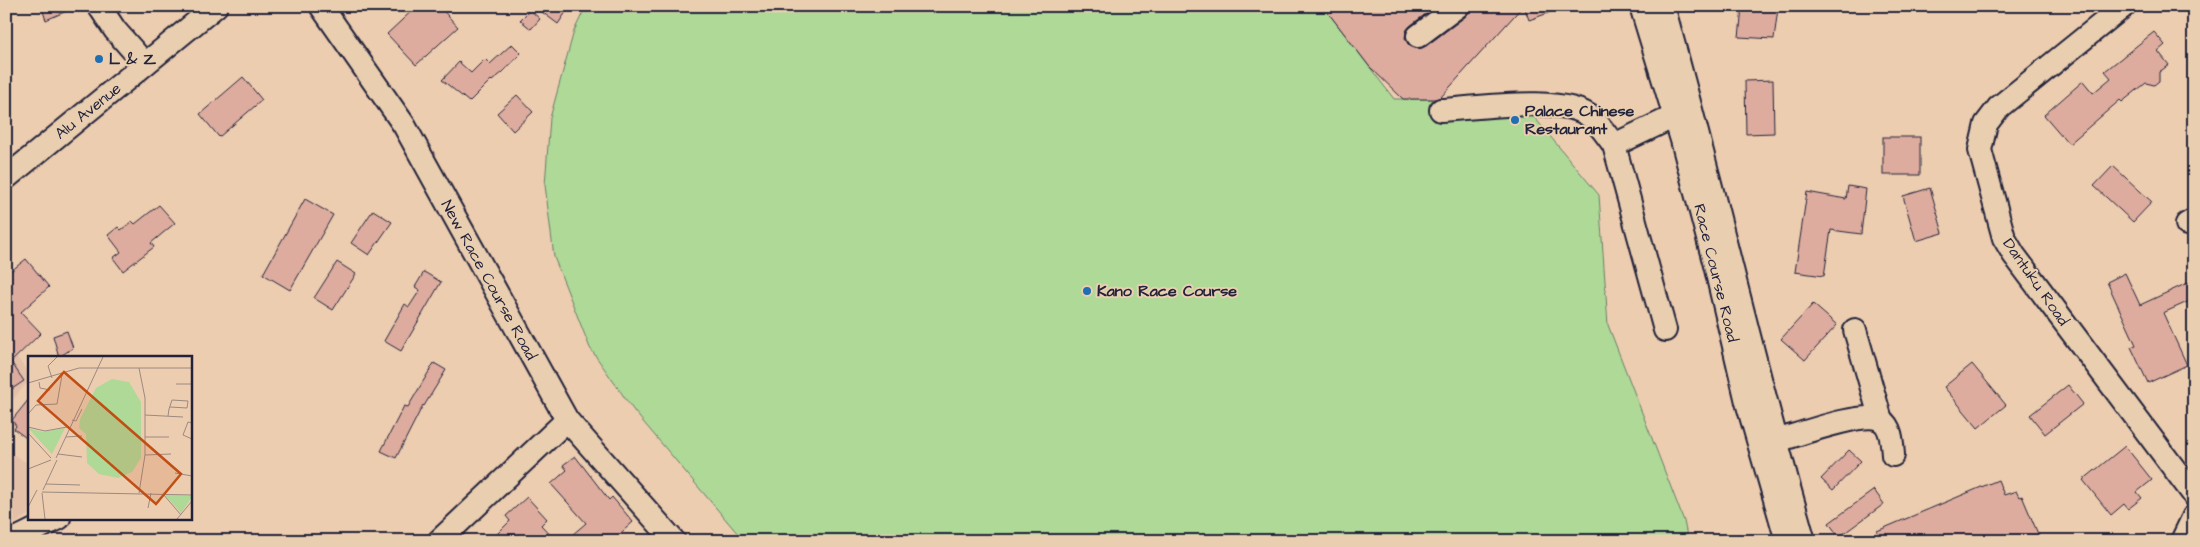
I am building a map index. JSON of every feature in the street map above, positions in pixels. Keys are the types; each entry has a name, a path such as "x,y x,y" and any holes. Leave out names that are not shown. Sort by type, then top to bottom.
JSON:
{"street":[{"path":"99,6 115,30 145,64"},
{"name":"Alu Avenue","path":"10,172 216,6"},
{"name":"New Race Course Road","path":"321,6 404,125 567,420 674,541"},
{"path":"1418,36 1458,6"},
{"name":"Race Course Road","path":"1641,6 1674,116 1716,269 1747,402 1786,541"},
{"name":"Race Course Road","path":"1663,6 1697,128 1776,442 1804,541"},
{"name":"Dantuku Road","path":"2124,6 1999,107 1986,124 1980,150 2004,238 2194,495"},
{"path":"1441,110 1546,104 1574,107 1592,117 1614,145 1665,330"},
{"path":"1614,145 1674,116"},
{"path":"1855,330 1881,420 1887,427 1891,437 1893,455"},
{"path":"1776,442 1864,417 1881,420"},
{"path":"439,541 567,420"},
{"path":"2182,541 2194,516"},
{"path":"12,541 55,520"}],"shaded area":[{"path":"6,344 28,372 28,382 6,407"},
{"path":"6,450 28,463 28,515 6,529"}],"green space":[{"name":"Kano Race Course","path":"586,6 1323,6 1394,99 1519,99 1599,195 1608,325 1684,521 1688,541 744,541 634,411 590,348 554,257 545,185 550,118 574,31"}],"building":[{"path":"41,6 78,6 46,20"},
{"path":"417,6 439,6 458,27 416,65 387,34"},
{"path":"534,6 570,6 558,24"},
{"path":"1323,6 1436,6 1406,31 1405,38 1408,44 1419,49 1426,46 1466,16 1471,6 1523,6 1441,97 1435,99 1403,99 1369,66"},
{"path":"1524,6 1562,6 1562,8 1529,20"},
{"path":"1778,8 1774,39 1739,37 1742,9"},
{"path":"530,10 540,19 531,29 520,20"},
{"path":"2154,32 2165,45 2158,51 2169,65 2159,72 2159,81 2154,85 2146,83 2122,102 2120,100 2069,144 2044,115 2083,81 2093,93 2111,78 2105,71"},
{"path":"512,44 521,53 469,102 442,80 459,62 471,73 485,59 490,64"},
{"path":"243,77 262,100 219,137 200,114"},
{"path":"1773,80 1774,133 1746,134 1745,81"},
{"path":"517,95 533,112 513,131 497,113"},
{"path":"1883,137 1920,137 1920,175 1883,175"},
{"path":"2113,166 2152,202 2133,222 2094,186"},
{"path":"1848,186 1866,189 1861,234 1831,230 1824,276 1795,272 1807,192 1846,199"},
{"path":"1930,188 1943,233 1916,241 1903,196"},
{"path":"305,199 333,215 290,290 263,274"},
{"path":"159,205 175,223 151,243 154,247 123,271 113,258 121,252 108,235 118,227 121,230 132,221 135,224"},
{"path":"373,210 392,222 369,255 351,243"},
{"path":"26,259 49,287 21,312 41,333 11,362 24,381 6,393 6,275"},
{"path":"337,262 356,274 333,310 314,298"},
{"path":"424,272 441,282 401,351 384,341 405,304 409,307 420,290 415,287"},
{"path":"2125,273 2140,305 2194,280 2194,299 2163,313 2187,365 2148,383 2131,347 2136,345 2107,282"},
{"path":"1813,304 1837,325 1805,360 1781,339"},
{"path":"67,331 73,348 59,356 53,336"},
{"path":"434,363 446,370 423,405 396,458 381,451 404,406 408,407"},
{"path":"1972,364 2006,405 1978,428 1944,387"},
{"path":"2068,385 2083,404 2045,434 2030,415"},
{"path":"28,400 28,439 14,429 16,426 12,420"},
{"path":"2125,446 2152,480 2137,492 2142,498 2128,509 2124,504 2111,515 2083,480"},
{"path":"1849,450 1861,461 1833,490 1821,479"},
{"path":"575,456 609,500 612,497 633,522 612,541 565,541 586,523 551,484 567,470 563,465"},
{"path":"1998,480 2004,495 2016,491 2019,497 2022,496 2041,541 1881,541 1877,531"},
{"path":"1874,490 1884,504 1839,537 1829,523"},
{"path":"527,497 547,519 541,525 556,541 490,541 510,521 506,516"}],"place":[{"name":"L & Z","path":"99,59"},
{"name":"Palace Chinese Restaurant","path":"1515,120"},
{"name":"Kano Race Course","path":"1087,291"}]}
